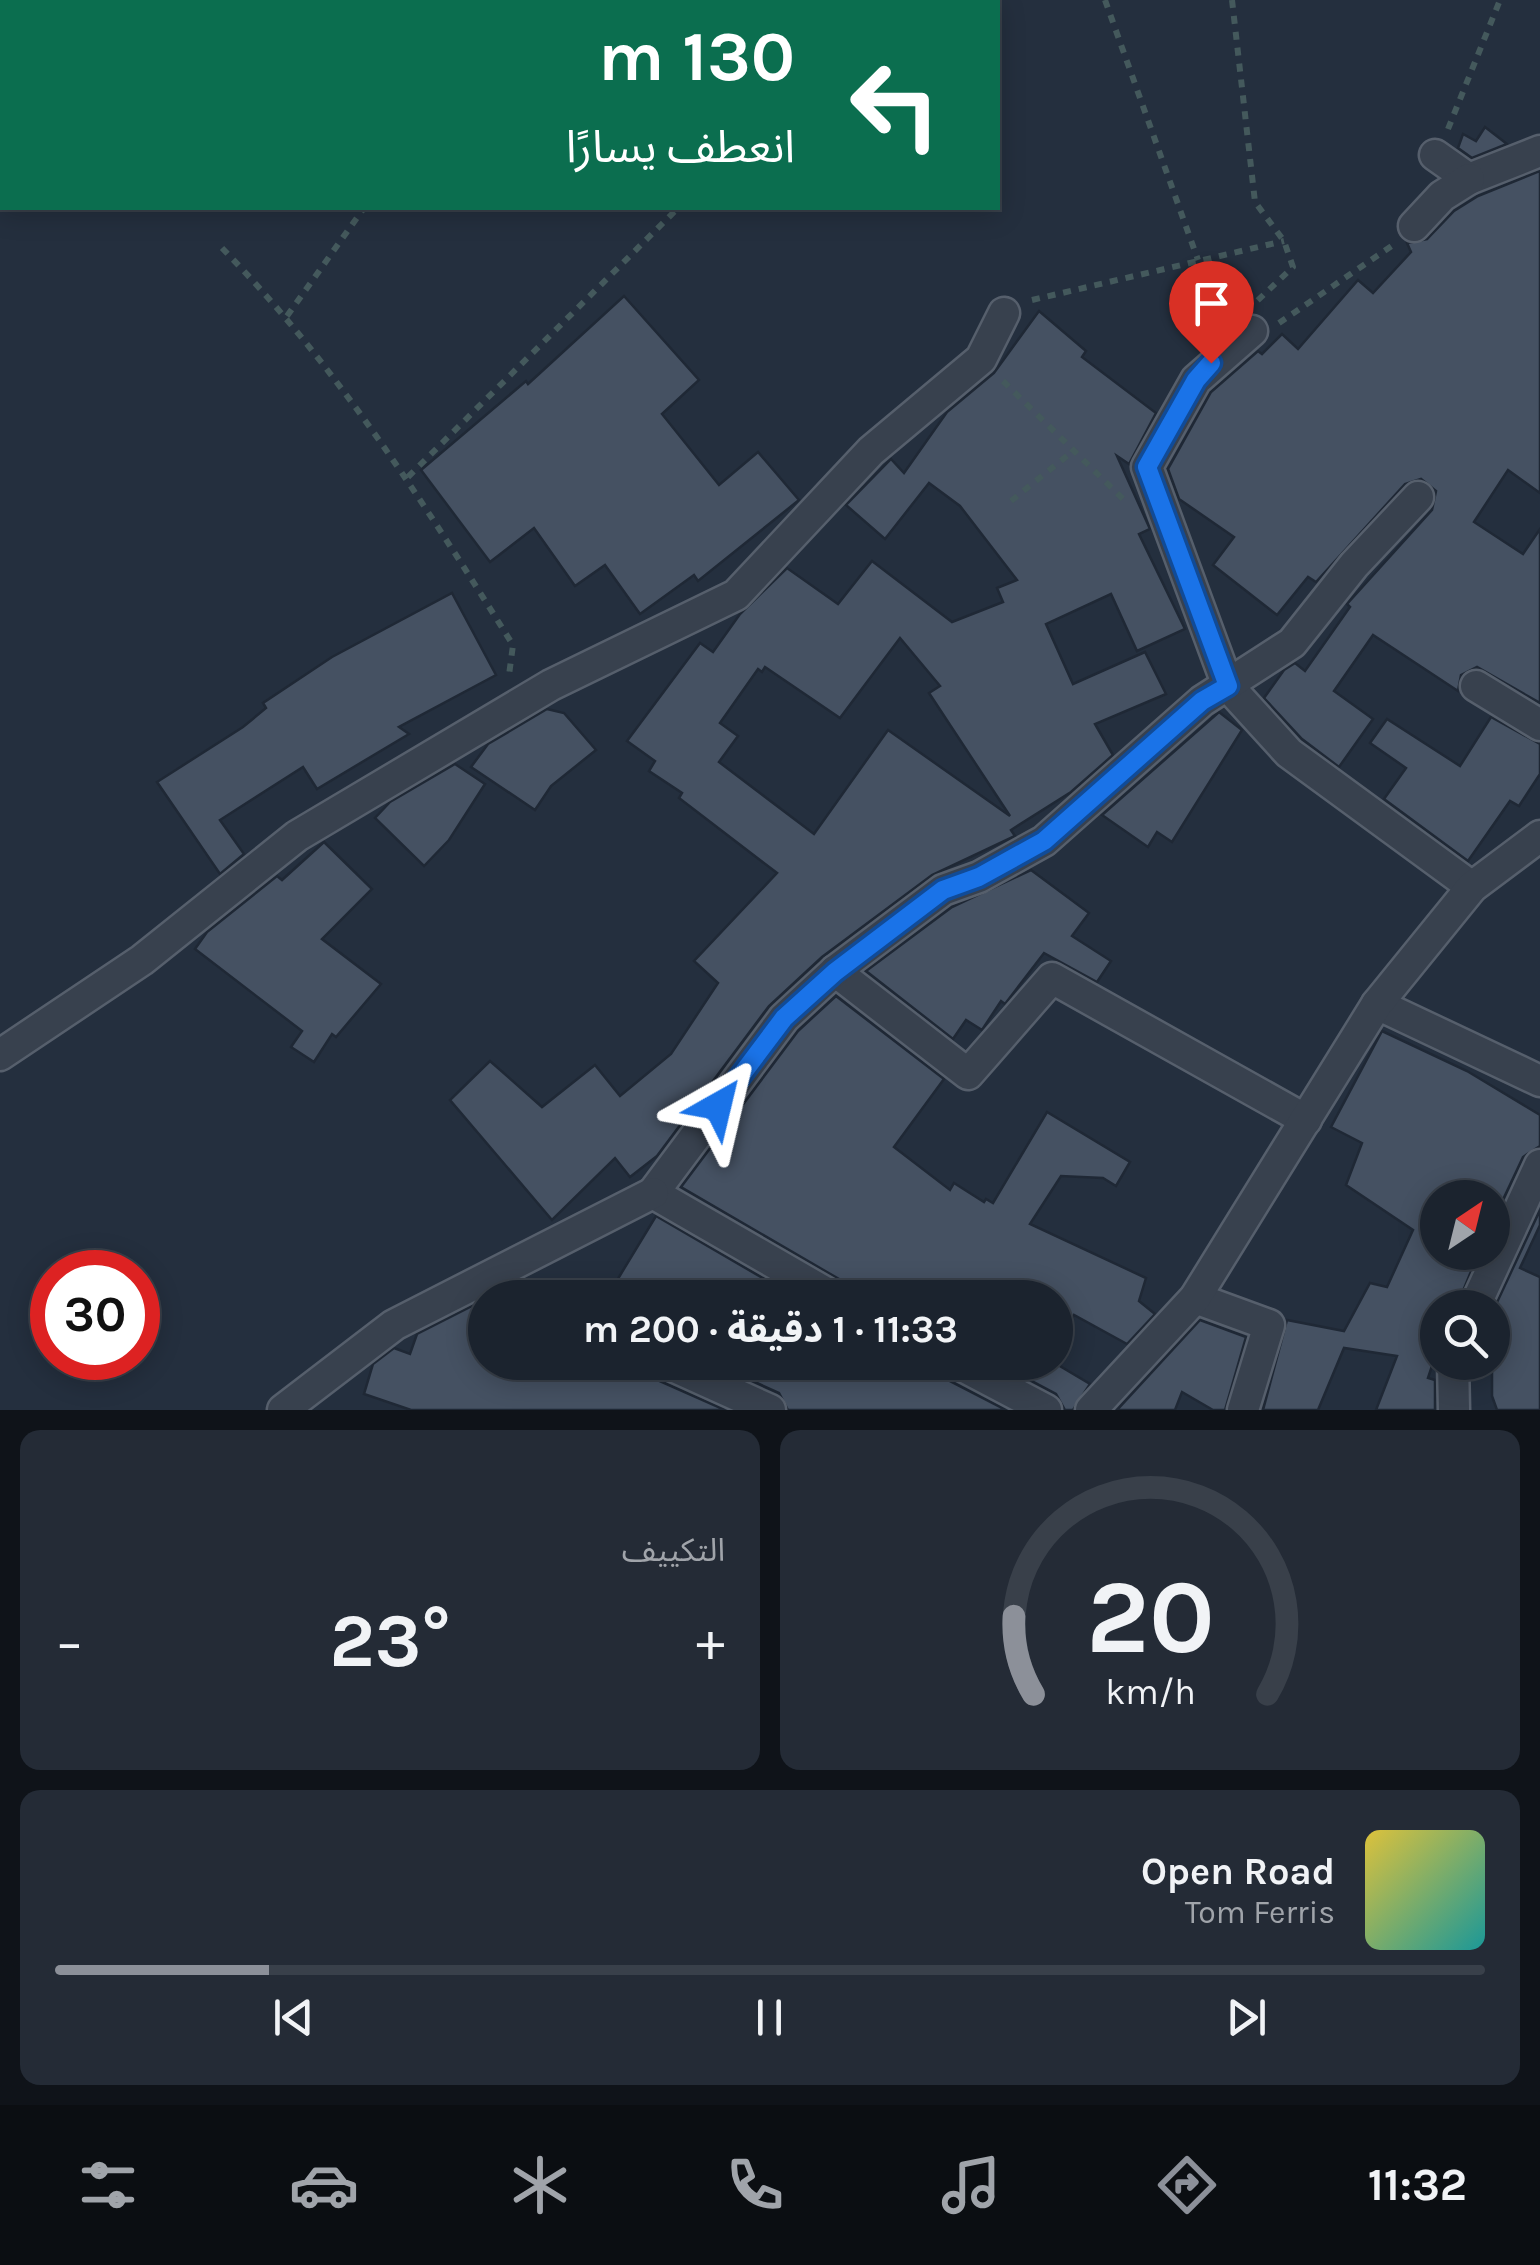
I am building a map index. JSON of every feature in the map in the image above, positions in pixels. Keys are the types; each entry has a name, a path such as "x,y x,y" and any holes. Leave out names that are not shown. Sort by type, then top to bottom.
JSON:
{"street":[{"path":"1414,226 1442,196 1468,179 1540,151"},
{"path":"1435,155 1468,179"},
{"path":"0,1055 142,960 296,836 504,711 736,595 872,451 981,359 1004,313"},
{"path":"1252,331 1196,380 1147,467 1228,686 1289,753 1472,886"},
{"path":"490,1280 653,1193 784,1018 835,972 943,890 979,877 1044,841 1202,701 1292,643 1354,565 1418,497"},
{"path":"1476,686 1540,725"},
{"path":"1092,1410 1195,1298 1377,1004 1472,886 1540,836"},
{"path":"835,972 968,1074 1052,978 1306,1120"},
{"path":"1377,1004 1540,1081"},
{"path":"1482,1290 1540,1165"},
{"path":"653,1193 804,1280"},
{"path":"283,1410 394,1325 468,1290"},
{"path":"1195,1298 1269,1325 1243,1410"},
{"path":"704,1380 770,1410"},
{"path":"989,1380 1046,1410"},
{"path":"1453,1380 1454,1410"}],"path":[{"path":"1104,0 1198,260"},
{"path":"1232,0 1255,202 1284,241 1292,267 1248,310 1252,331"},
{"path":"287,316 363,210"},
{"path":"408,477 676,210"},
{"path":"1004,313 1048,293 1284,241"},
{"path":"222,248 287,316 408,477 513,645 504,711"},
{"path":"981,359 1126,503 1160,499"},
{"path":"1012,501 1073,451"}],"building":[{"path":"1485,127 1507,144 1472,158 1458,148 1463,134 1476,141"},
{"path":"1540,171 1540,493 1508,470 1474,522 1523,554 1540,529 1540,703 1477,667 1461,675 1458,691 1373,635 1334,691 1373,719 1339,767 1302,739 1264,698 1284,670 1295,663 1305,671 1350,607 1347,604 1432,510 1436,491 1421,479 1405,484 1316,582 1308,577 1277,615 1213,565 1234,537 1179,499 1168,469 1211,392 1258,351 1262,354 1282,334 1298,349 1358,280 1373,293 1411,252 1407,243 1427,239 1454,211 1478,196"},
{"path":"624,296 699,380 662,414 719,485 758,452 799,500 698,581 694,575 640,614 605,565 575,586 534,528 490,562 421,470 526,381 528,384"},
{"path":"1039,311 1086,351 1082,357 1156,413 1129,464 1117,456 1150,529 1139,534 1185,629 1137,651 1111,594 1046,624 1073,684 1145,652 1166,694 1095,724 1113,755 1071,792 1011,830 1015,836 932,875 822,957 769,1006 657,1156 630,1177 615,1158 552,1220 450,1100 490,1061 542,1107 595,1065 620,1096 671,1054 718,983 694,961 777,873 679,798 682,793 649,771 655,761 627,741 700,643 713,652 740,614 787,568 838,604 872,561 952,622 1003,602 997,588 1017,580 960,506 929,483 885,539 846,505 891,459 904,473 947,412 994,373","holes":["900,638 940,686 929,693 1010,816 888,730 814,834 719,762 738,736 720,723 758,669 762,672 765,667 840,718"]},
{"path":"452,593 496,675 399,727 409,734 317,789 303,767 220,820 244,854 220,874 157,782 243,727 266,708 263,703 332,657"},
{"path":"547,709 564,713 596,750 551,786 535,810 471,767 488,744"},
{"path":"1219,712 1242,730 1172,842 1157,832 1148,847 1102,815"},
{"path":"1491,717 1540,744 1540,774 1519,806 1510,801 1468,861 1384,799 1406,768 1370,743 1387,719 1460,766"},
{"path":"455,764 485,784 449,840 424,866 375,818 390,802"},
{"path":"324,842 372,889 322,939 381,984 336,1037 332,1034 314,1062 291,1047 302,1031 195,949 207,932 277,876 282,880"},
{"path":"1031,870 1089,913 1072,936 1111,961 1097,982 1044,953 1005,1004 1001,1001 982,1030 966,1020 953,1039 866,971 952,907"},
{"path":"836,996 944,1079 894,1147 950,1190 954,1183 984,1202 986,1199 993,1203 1047,1112 1130,1162 1116,1186 1103,1178 1061,1176 1030,1224 1146,1278 1139,1301 1155,1314 1127,1344 1073,1317 1073,1280 841,1280 681,1187 798,1031"},
{"path":"1382,1031 1467,1071 1540,1115 1540,1146 1523,1157 1510,1185 1510,1180 1420,1180 1420,1270 1472,1270 1463,1290 1420,1290 1420,1380 1435,1380 1435,1410 1376,1410 1397,1356 1344,1348 1318,1410 1263,1410 1287,1320 1344,1331 1370,1283 1387,1287 1413,1230 1346,1185 1362,1143 1331,1127"},
{"path":"1540,1210 1540,1225 1520,1268 1540,1277 1540,1410 1497,1410 1492,1396 1492,1380 1510,1380 1510,1290 1503,1290"},
{"path":"656,1216 766,1280 617,1280"},
{"path":"468,1308 468,1380 657,1380 725,1410 411,1410 364,1394 373,1364 394,1348 410,1354 417,1334"},
{"path":"1200,1320 1246,1337 1225,1410 1213,1410 1182,1392 1175,1410 1117,1410"},
{"path":"1073,1374 1090,1384 1073,1410 1065,1410 1056,1394 1030,1380 1073,1380"},
{"path":"750,1380 948,1380 1006,1410 788,1410 779,1393"}],"route":[{"path":"718,1106 784,1018 835,972 943,890 979,877 1044,841 1202,701 1228,686 1147,467 1196,380 1211,363"}]}
